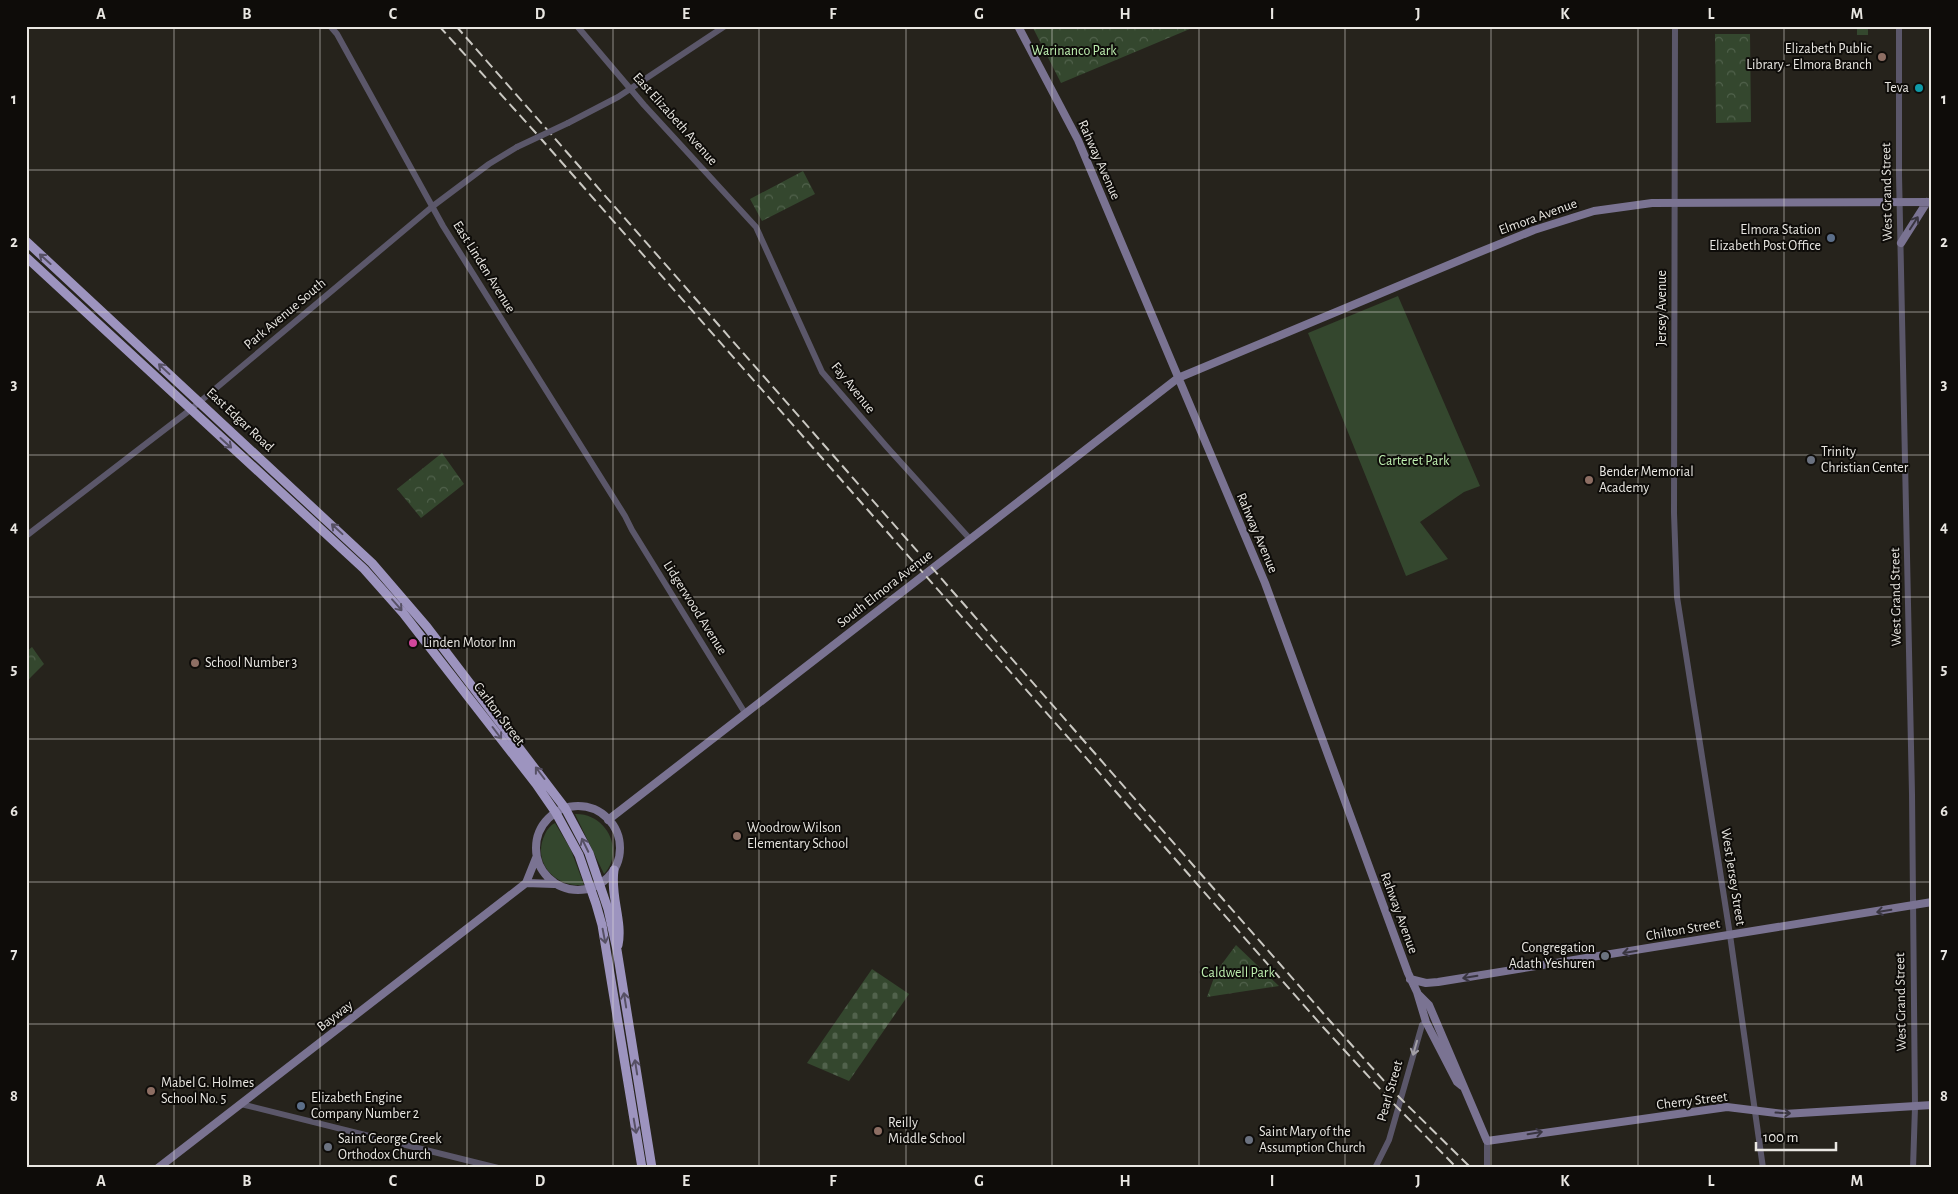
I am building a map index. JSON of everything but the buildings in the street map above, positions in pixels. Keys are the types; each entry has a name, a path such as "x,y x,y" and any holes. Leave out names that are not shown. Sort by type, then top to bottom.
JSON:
{"highway":[{"name":"East Edgar Road","path":"26,241 358,548 427,627 513,738"},
{"name":"East Edgar Road","path":"26,257 364,570"},
{"name":"Carlton Street","path":"364,570 403,613 536,784 556,813 578,855 591,888 608,958 642,1168"},
{"name":"Carlton Street","path":"513,738 565,808 589,853 608,908 616,950"},
{"path":"614,870 612,889 620,934 616,950 652,1168"}],"main road":[{"name":"Rahway Avenue","path":"1018,26 1079,141 1276,611 1410,979 1417,992 1426,1022 1457,1082 1462,1086"},
{"name":"Elmora Avenue","path":"1178,378 1398,285 1570,217 1613,207 1652,203 1929,202"},
{"path":"1901,243 1929,202"},
{"name":"South Elmora Avenue","path":"608,820 1178,378"},
{"path":"576,806 590,807 601,813 608,820 616,833 620,845 618,860 614,870 601,884 591,888 571,890 554,884 526,883 536,858 539,835 546,822 565,808 576,806"},
{"path":"536,858 542,872 554,884"},
{"name":"Bayway","path":"158,1168 526,883"},
{"name":"Chilton Street","path":"1410,979 1438,982 1932,902"},
{"name":"Chilton Street","path":"1417,992 1438,982"},
{"name":"Rahway Avenue","path":"1417,992 1429,1005 1487,1141"},
{"path":"1426,1022 1432,1024 1447,1045"},
{"name":"Cherry Street","path":"1487,1141 1727,1107 1784,1114 1932,1105"}],"street":[{"name":"East Linden Avenue","path":"330,26 337,34 450,237 625,516"},
{"name":"East Elizabeth Avenue","path":"577,26 644,105 756,227"},
{"name":"Park Avenue South","path":"26,536 200,402 432,206 489,164 517,147 618,97 726,26"},
{"name":"Jersey Avenue","path":"1675,26 1674,513 1676,590"},
{"name":"West Grand Street","path":"1899,26 1900,202 1907,513 1915,1107 1913,1168"},
{"name":"Fay Avenue","path":"756,227 822,372 970,540"},
{"name":"Lidgerwood Avenue","path":"625,516 745,713"},
{"name":"West Jersey Street","path":"1676,590 1730,935 1763,1168"},
{"name":"Pearl Street","path":"1375,1168 1389,1140 1422,1025 1426,1022"},
{"path":"241,1104 498,1168"},
{"name":"Rahway Avenue","path":"1487,1141 1487,1168"}],"green space":[{"name":"Warinanco Park","path":"1032,26 1197,26 1061,83"},
{"path":"1857,26 1868,26 1868,35 1857,35"},
{"path":"1715,34 1750,34 1751,122 1716,123"},
{"path":"803,171 815,194 762,221 750,199"},
{"name":"Carteret Park","path":"1398,296 1480,486 1464,492 1420,522 1448,559 1406,576 1308,333"},
{"path":"442,453 464,484 421,518 397,489"},
{"path":"32,647 44,664 26,682 26,652"},
{"path":"575,814 586,815 596,820 604,826 609,835 613,855 610,865 604,874"},
{"path":"555,823 571,850 584,885 574,885 556,878 544,864 541,855 542,845 547,830"},
{"name":"Caldwell Park","path":"1236,945 1279,986 1207,997 1216,972"},
{"path":"872,969 909,994 849,1081 807,1063"}],"railway":[{"path":"439,26 535,132 1323,1027 1393,1103 1457,1168"},
{"path":"456,26 1330,1021 1395,1093 1471,1168"}],"place":[{"name":"Elizabeth Public Library - Elmora Branch","path":"1882,57"},
{"name":"Teva","path":"1919,88"},
{"name":"Elmora Station Elizabeth Post Office","path":"1831,238"},
{"name":"Trinity Christian Center","path":"1811,460"},
{"name":"Bender Memorial Academy","path":"1589,480"},
{"name":"Linden Motor Inn","path":"413,643"},
{"name":"School Number 3","path":"195,663"},
{"name":"Woodrow Wilson Elementary School","path":"737,836"},
{"name":"Congregation Adath Yeshuren","path":"1605,956"},
{"name":"Mabel G. Holmes School No. 5","path":"151,1091"},
{"name":"Elizabeth Engine Company Number 2","path":"301,1106"},
{"name":"Reilly Middle School","path":"878,1131"},
{"name":"Saint Mary of the Assumption Church","path":"1249,1140"},
{"name":"Saint George Greek Orthodox Church","path":"328,1147"}]}
